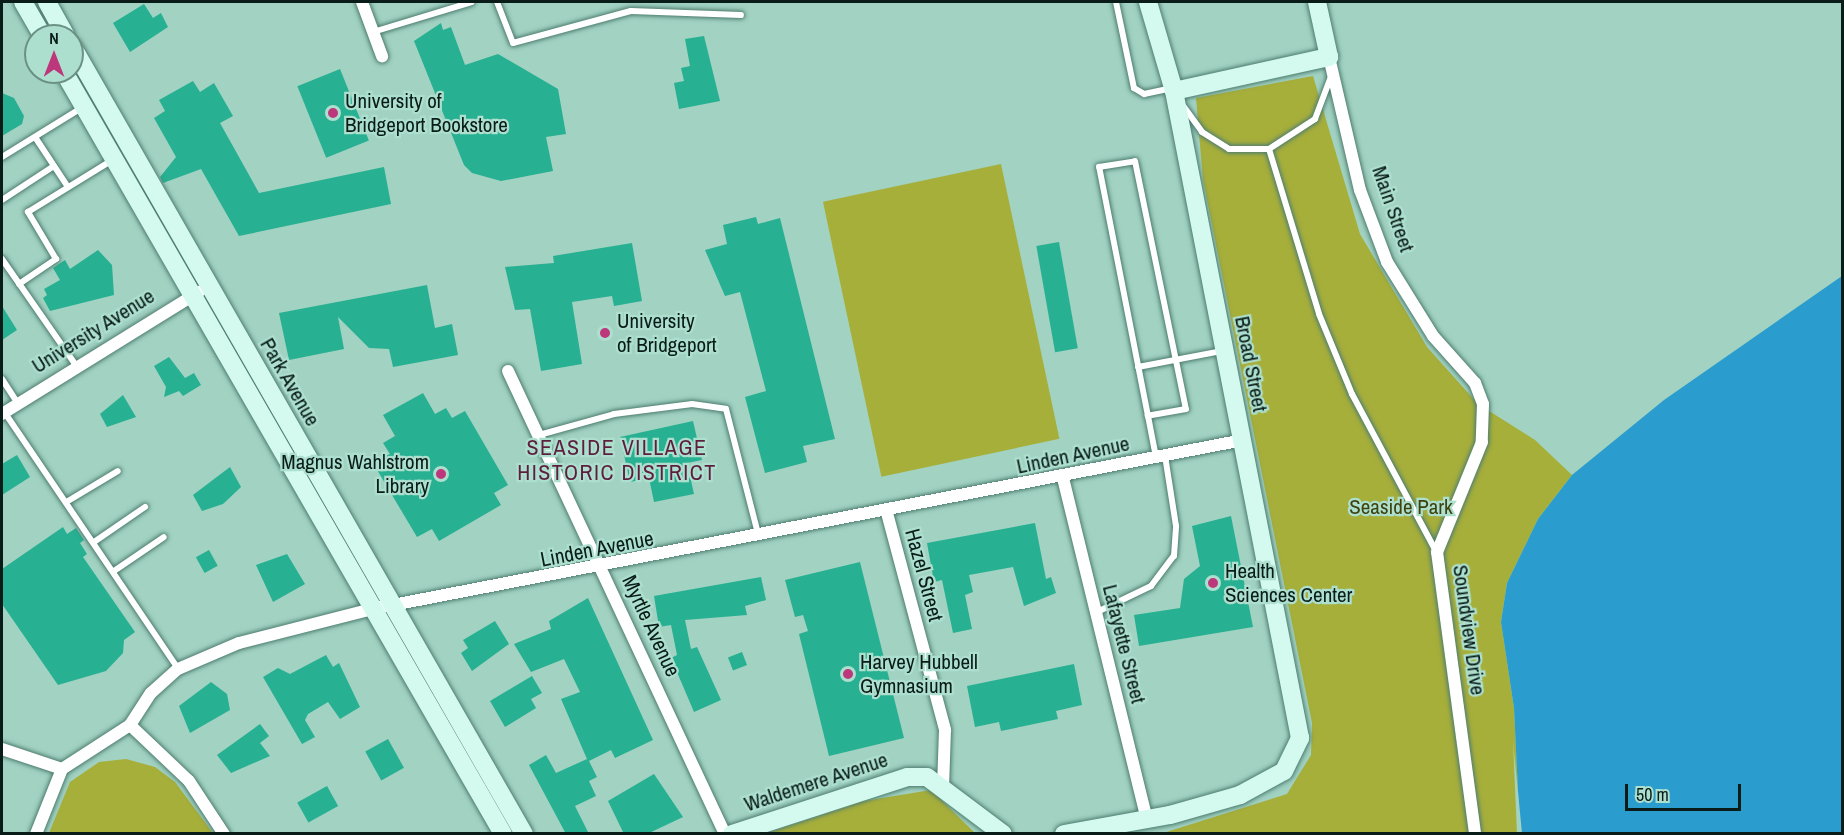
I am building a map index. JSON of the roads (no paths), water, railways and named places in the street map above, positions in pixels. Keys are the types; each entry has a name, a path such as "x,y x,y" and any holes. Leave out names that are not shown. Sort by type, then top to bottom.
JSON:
{"street":[{"path":"23,2 36,24"},
{"path":"47,2 59,24"},
{"path":"362,2 382,56"},
{"name":"Broad Street","path":"1147,819 1264,785 1284,771 1300,738 1173,89 1148,2"},
{"name":"Main Street","path":"1317,2 1360,190 1387,262 1433,336 1475,383 1483,404"},
{"path":"1173,89 1329,57"},
{"name":"Park Avenue","path":"84,69 372,609 503,834"},
{"name":"Park Avenue","path":"71,84 114,159 201,291 395,607 524,834"},
{"name":"University Avenue","path":"3,413 201,291"},
{"name":"Myrtle Avenue","path":"508,371 602,567 725,834"},
{"name":"Soundview Drive","path":"1475,834 1437,552 1482,442 1483,404"},
{"name":"Linden Avenue","path":"62,769 130,725 151,693 178,669 239,643 372,609 395,607 887,513 1243,440"},
{"name":"Lafayette Street","path":"1063,478 1147,819"},
{"name":"Hazel Street","path":"887,513 945,730 943,788"},
{"path":"130,725 189,781 224,834"},
{"path":"2,749 62,769 36,834"},
{"name":"Waldemere Avenue","path":"732,834 907,777 927,777 1003,834"},
{"path":"1064,834 1147,819"}],"lane":[{"path":"373,32 472,2"},
{"path":"497,2 513,43 631,11 741,15"},
{"path":"646,2 648,12"},
{"path":"1116,2 1134,88 1144,94 1173,89 1214,140 1236,150 1269,148 1306,129 1324,107 1329,57"},
{"path":"2,157 84,106"},
{"path":"35,136 68,187"},
{"path":"1269,148 1319,314 1352,394 1437,552"},
{"path":"19,284 56,260 28,212 114,159"},
{"path":"1096,612 1151,586 1174,556 1176,526 1148,416 1099,167 1135,160 1186,409 1148,416"},
{"path":"2,200 54,166"},
{"path":"2,259 77,367"},
{"path":"1138,367 1225,350"},
{"path":"2,379 18,404"},
{"path":"539,435 615,414 692,404 726,409 758,538"},
{"path":"3,413 68,501 178,669"},
{"path":"68,501 118,471"},
{"path":"94,542 145,507"},
{"path":"114,571 164,537"}],"water":[{"path":"1842,276 1842,833 1520,833 1514,708 1501,622 1507,583 1538,519 1572,475 1664,400"}],"place":[{"name":"University of Bridgeport Bookstore","path":"333,113"},
{"name":"University of Bridgeport","path":"605,333"},
{"name":"Magnus Wahlstrom Library","path":"441,474"},
{"name":"Health Sciences Center","path":"1213,583"},
{"name":"Harvey Hubbell Gymnasium","path":"848,674"}],"district":[{"name":"SEASIDE VILLAGE HISTORIC DISTRICT","path":"617,460"}],"park label":[{"name":"Seaside Park","path":"1401,507"}]}
